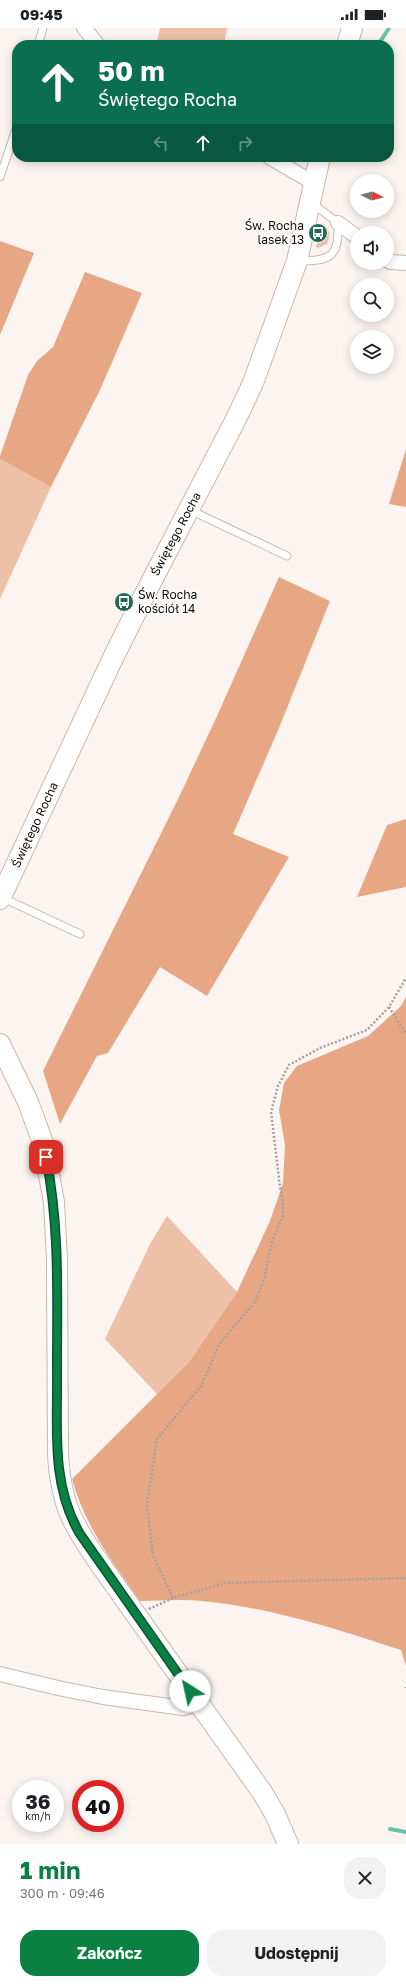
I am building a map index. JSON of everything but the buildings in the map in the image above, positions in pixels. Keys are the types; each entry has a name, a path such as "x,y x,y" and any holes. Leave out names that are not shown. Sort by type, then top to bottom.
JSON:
{"street":[{"path":"349,40 352,28"},
{"path":"275,162 312,192"},
{"name":"Świętego Rocha","path":"0,898 117,652 253,383 297,261 319,162"},
{"path":"338,223 350,232"},
{"path":"394,262 406,263"},
{"path":"0,1044 28,1102 43,1143 54,1202 57,1260 58,1454 63,1498 70,1516 80,1534 262,1792 275,1814 288,1844"},
{"path":"0,1674 103,1697 183,1708 199,1704"}],"lane":[{"path":"39,40 43,28"},
{"path":"0,177 12,141"},
{"path":"297,261 318,261 328,258 334,253 339,240 338,223 312,192"},
{"path":"190,510 287,556"},
{"path":"0,898 80,934"}],"path":[{"path":"173,1598 154,1555 147,1504 157,1439 201,1386 220,1343 255,1302 264,1280 272,1241 283,1216 283,1202 271,1112 278,1086 289,1065 320,1048 367,1030 389,1007 406,978"},
{"path":"389,1007 406,1034"},
{"path":"137,1616 173,1598 225,1583 406,1578"}],"shaded area":[{"path":"160,28 227,28 225,40 157,40"},
{"path":"322,223 329,232 329,237 327,244 318,248 316,247 318,239 321,239 323,230 321,229"},
{"path":"0,241 34,253 0,335"},
{"path":"85,272 142,293 100,390 51,487 0,459 0,456 28,375 37,361 53,347"},
{"path":"406,449 406,507 389,504"},
{"path":"0,459 51,487 0,599"},
{"path":"279,577 330,601 279,728 233,834 289,857 207,996 160,967 108,1053 97,1056 60,1124 43,1071 179,797"},
{"path":"406,819 406,887 357,897 387,825"},
{"path":"406,997 406,1666 401,1650 303,1620 253,1608 202,1601 140,1601 100,1543 84,1512 72,1479 189,1362 237,1292 270,1221 283,1183 285,1145 279,1110 284,1083 297,1066 368,1036 401,1006"},
{"path":"167,1216 237,1292 189,1362 157,1394 105,1339 150,1244"}],"waterway":[{"path":"381,40 389,28"},
{"path":"390,1829 406,1832"}],"place":[{"name":"Św. Rocha lasek 13","path":"318,233"},
{"name":"Św. Rocha kościół 14","path":"124,602"}],"route":[{"path":"46,1157 51,1178 57,1227 57,1427 59,1477 63,1498 72,1522 190,1691"}]}
